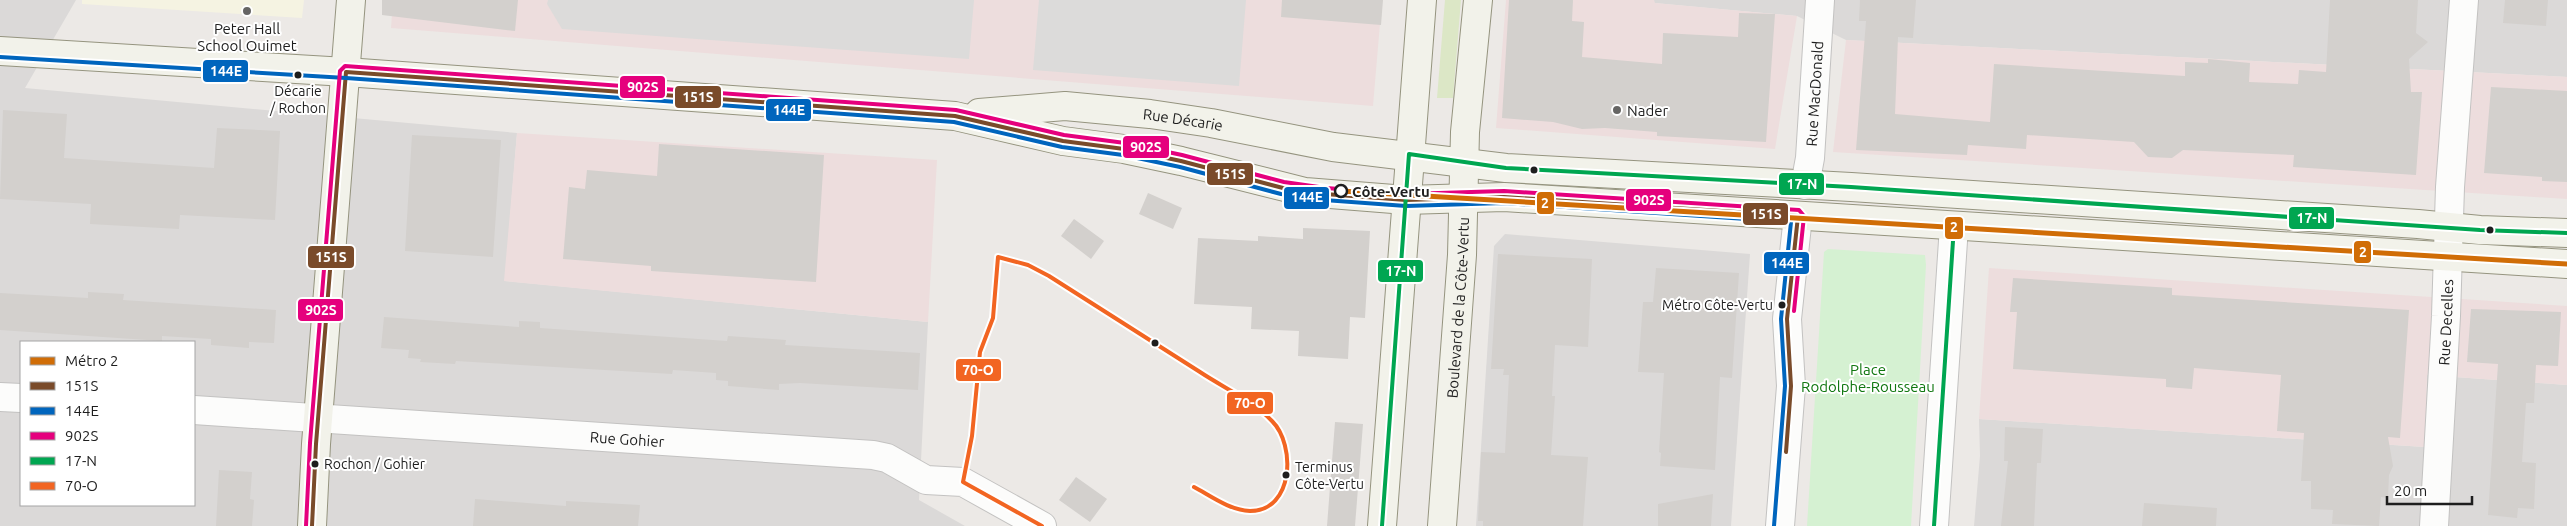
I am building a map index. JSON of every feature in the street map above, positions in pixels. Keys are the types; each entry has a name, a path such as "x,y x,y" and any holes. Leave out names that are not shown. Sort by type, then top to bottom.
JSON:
{"street":[{"path":"312,526 318,417 352,0"},
{"path":"1382,526 1422,0"},
{"name":"Boulevard de la Côte-Vertu","path":"1442,526 1462,255 1465,162 1478,0"},
{"name":"Rue MacDonald","path":"1805,185 1810,158 1820,0"},
{"name":"Rue Decelles","path":"2434,526 2449,256 2450,187 2464,0"},
{"name":"Rue Décarie","path":"0,50 346,72 955,116 1063,141 1124,149 1181,161 1291,189 1325,194 1406,200 1504,197 2567,264"},
{"name":"Rue Décarie","path":"955,116 1065,106 1183,118 1333,147 1409,154 1506,168 1805,185 2480,230 2567,233"},
{"path":"1780,526 1791,386 1787,320 1798,216 1805,185"},
{"path":"1934,526 1954,226"},
{"path":"0,397 20,398"},
{"name":"Rue Gohier","path":"195,410 858,453 887,458 926,480 963,482 1042,526"}],"shaded area":[{"path":"0,0 76,0 25,88 517,133 505,281 928,322 919,500 965,526 0,526"},
{"name":"Peter Hall School Ouimet","path":"82,0 304,0 302,18 82,4"},
{"path":"393,0 1382,0 1373,106 391,28"},
{"path":"548,0 974,0 969,59 562,29 547,4"},
{"path":"1039,0 1246,0 1239,86 1033,70"},
{"path":"1506,0 1654,0 1655,3 1797,16 1775,149 1496,128"},
{"path":"1654,0 2567,0 2567,77 1846,40 1797,16 1654,3"},
{"path":"1846,40 2567,77 2567,199 1833,152"},
{"path":"517,133 937,160 928,322 504,281"},
{"path":"1505,234 1750,254 1731,526 1476,526 1494,246"},
{"path":"1989,268 2567,306 2567,385 2427,375 2425,447 1979,419"},
{"path":"2427,375 2567,385 2567,526 1974,526 1980,456 1979,419 2425,447"}],"green space":[{"path":"1445,0 1461,0 1453,98 1437,98"},
{"name":"Place Rodolphe-Rousseau","path":"1828,249 1925,255 1926,265 1911,526 1807,526 1824,252"}],"building":[{"path":"382,0 518,0 515,31 382,15"},
{"path":"1282,0 1383,0 1381,25 1281,17"},
{"path":"1509,0 1573,0 1572,21 1584,22 1582,57 1662,64 1663,33 1738,37 1739,13 1775,14 1766,142 1657,136 1657,132 1605,128 1582,129 1553,122 1502,118"},
{"path":"1860,0 1916,0 1913,38 1898,37 1895,114 1990,122 1994,64 2185,76 2185,62 2208,63 2208,59 2250,63 2249,82 2298,84 2299,70 2326,72 2330,0 2418,0 2416,33 2428,42 2409,59 2411,92 2422,92 2416,175 2293,167 2294,155 2183,150 2172,158 2148,157 2134,142 2027,135 2026,149 1968,145 1967,155 1856,150 1866,21 1859,21"},
{"path":"2505,0 2548,0 2546,26 2503,23"},
{"path":"2491,87 2567,91 2567,182 2542,181 2542,177 2484,173"},
{"path":"3,110 67,114 64,158 214,168 217,128 280,131 275,220 180,215 179,229 90,224 91,204 0,199"},
{"path":"412,135 501,140 493,257 405,251"},
{"path":"659,144 824,155 816,282 651,271 651,266 563,259 569,187 585,189 587,170 657,176"},
{"path":"1148,193 1182,208 1173,229 1139,214"},
{"path":"1074,219 1104,241 1091,259 1061,236"},
{"path":"1303,228 1370,231 1365,318 1350,317 1348,359 1298,356 1299,331 1251,329 1252,307 1194,304 1198,238 1258,241 1258,236 1303,239"},
{"path":"1498,254 1592,259 1588,347 1555,345 1552,396 1555,396 1551,455 1588,457 1583,526 1483,526 1483,521 1478,521 1481,452 1505,453 1509,375 1503,375 1504,369 1491,369"},
{"path":"1656,268 1739,273 1732,378 1720,377 1715,470 1660,466 1661,453 1659,452 1664,373 1638,372 1643,302 1653,302"},
{"path":"2013,278 2172,288 2172,295 2409,310 2400,438 2388,437 2393,466 2389,475 2388,498 2381,497 2379,526 2332,524 2333,510 2311,509 2311,481 2301,481 2304,433 2277,431 2281,375 2194,368 2192,389 2166,387 2166,379 2013,369 2017,312 2010,312"},
{"path":"88,292 124,294 123,300 276,310 274,343 249,342 249,348 211,345 211,339 162,336 162,341 0,330 0,293 88,298"},
{"path":"2471,309 2561,312 2558,366 2536,365 2534,403 2526,403 2522,462 2536,463 2534,509 2518,508 2517,518 2488,515 2498,364 2467,362"},
{"path":"384,317 519,327 519,321 540,322 540,328 727,341 728,336 786,340 785,345 920,353 918,390 800,383 779,384 779,390 728,386 728,381 716,380 716,373 673,370 672,374 456,361 455,364 420,362 421,359 408,358 409,350 381,348"},
{"path":"1335,422 1363,424 1355,526 1327,526"},
{"path":"2005,427 2043,429 2041,463 2037,463 2034,526 2001,526 2008,461 2004,461"},
{"path":"219,470 252,472 250,499 254,500 252,526 216,526"},
{"path":"1076,477 1107,499 1090,522 1059,500"},
{"path":"1713,494 1711,526 1658,526 1658,504"},
{"path":"475,499 566,506 566,501 640,505 638,526 473,526"},
{"path":"2144,503 2217,508 2216,526 2142,526"}],"metro line":[{"name":"2","path":"1341,191 2567,264"}],"transit line":[{"name":"144E","path":"0,57 346,78 954,122 1062,147 1123,155 1180,167 1281,194 1324,200 1406,206 1504,203 1791,222 1781,319 1785,386 1774,526"},
{"name":"902S","path":"306,526 310,443 340,71 345,66 956,110 1064,135 1125,143 1182,155 1284,182 1326,188 1406,194 1504,191 1799,210 1804,216 1794,311"},
{"name":"151S","path":"312,526 316,444 346,72 955,116 1063,141 1124,149 1181,161 1283,188 1325,194 1406,200 1504,197 1798,216 1787,319 1791,386 1786,452"},
{"name":"17-N","path":"1382,526 1409,154 1506,168 1851,187 2480,230 2567,233"},
{"name":"17-N","path":"1934,526 1954,226"},
{"name":"70-O","path":"1042,526 963,482 972,436 980,352 993,318 998,257 1028,265 1049,276 1209,378 1247,400 1272,421 1280,432 1285,445 1287,460 1283,489 1275,500 1265,508 1250,511 1242,510 1220,502 1194,487"}],"place":[{"name":"Peter Hall School Ouimet","path":"247,11"},
{"name":"Décarie / Rochon","path":"298,75"},
{"name":"Nader","path":"1617,110"},
{"name":"Côte-Vertu","path":"1341,191"},
{"name":"Métro Côte-Vertu","path":"1782,305"},
{"name":"Rochon / Gohier","path":"315,464"},
{"name":"Terminus Côte-Vertu","path":"1286,475"}]}
